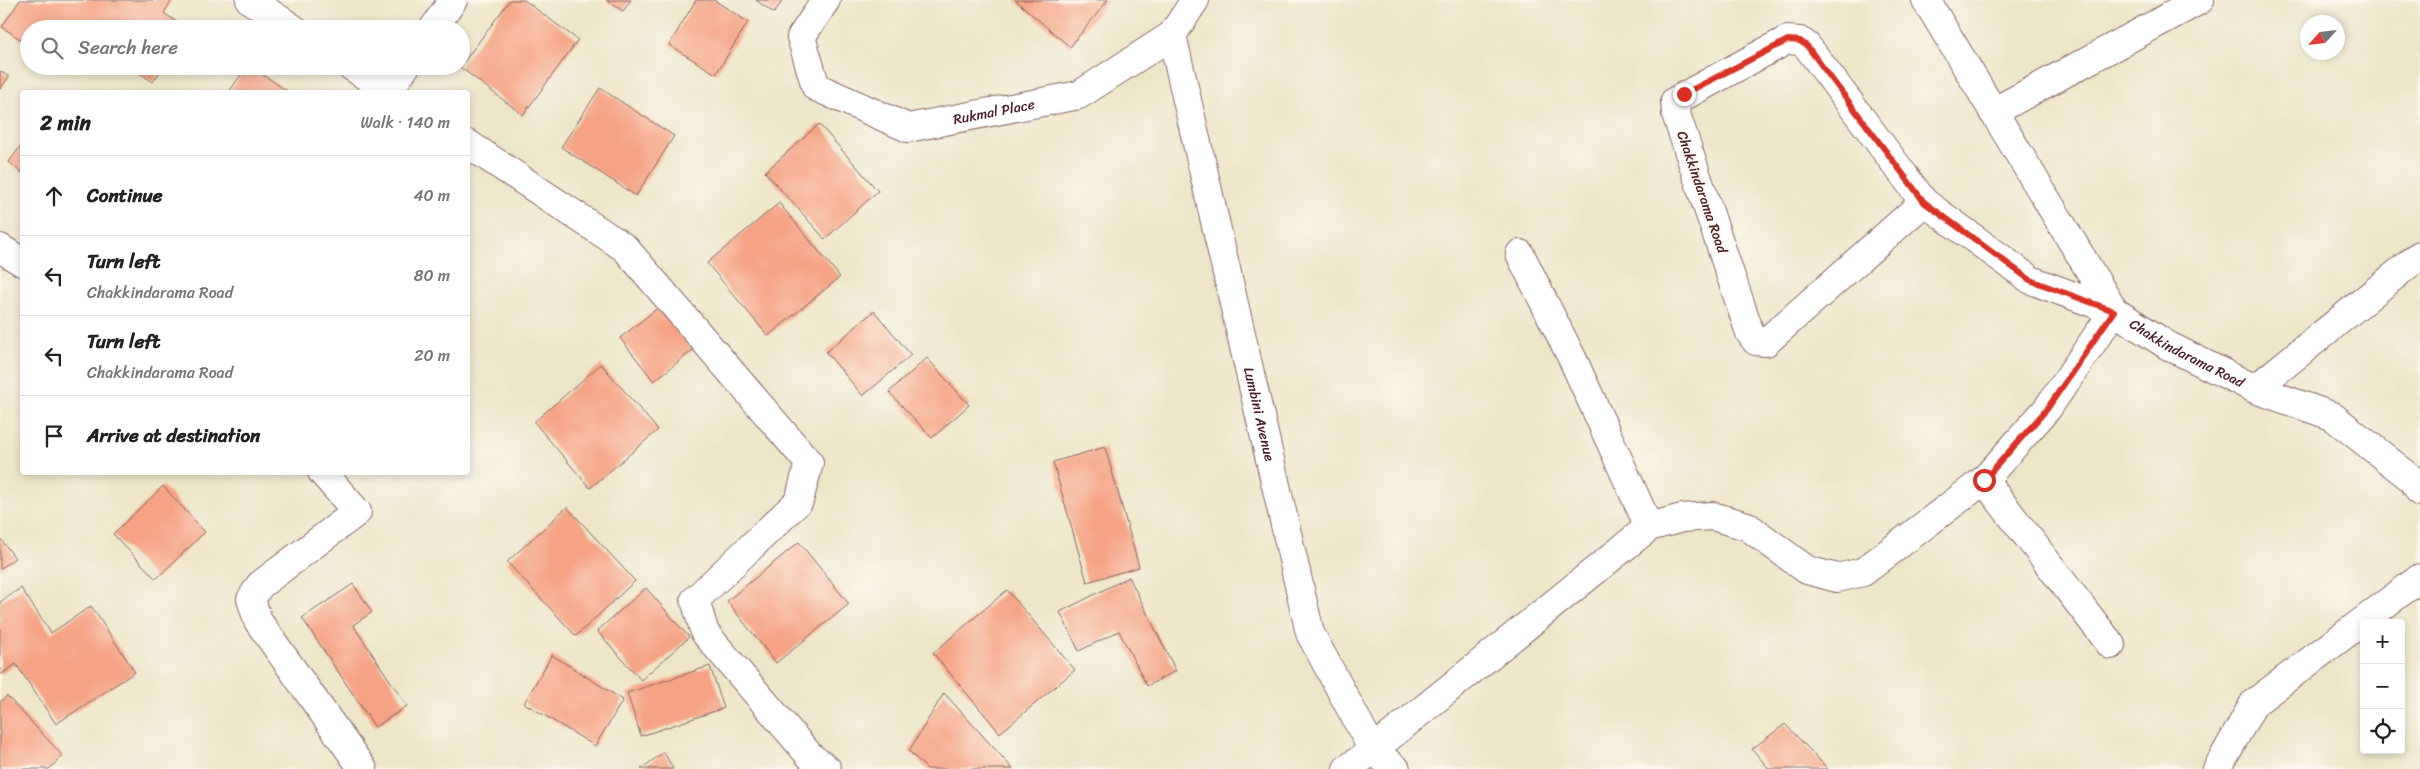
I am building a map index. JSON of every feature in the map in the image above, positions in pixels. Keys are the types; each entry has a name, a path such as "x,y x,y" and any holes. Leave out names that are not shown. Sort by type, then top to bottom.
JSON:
{"street":[{"path":"250,0 280,20"},
{"path":"439,20 453,0"},
{"name":"Rukmal Place","path":"826,0 801,38 816,87 908,128 1079,95 1172,35 1195,0"},
{"path":"1347,769 1649,527 1682,518 1712,516 1747,526 1807,570 1837,578 1863,572 1984,480 2047,409 2114,311 1926,0"},
{"path":"1993,112 2200,0"},
{"name":"Lumbini Avenue","path":"1172,35 1310,633 1373,750"},
{"name":"Chakkindarama Road","path":"1924,202 1766,342 1756,341 1750,334 1676,114 1675,101 1788,40 1800,41 1807,46 1924,202 2030,280 2114,311 2167,345 2255,388 2332,416 2412,479 2420,492"},
{"path":"364,75 386,90"},
{"path":"390,90 400,75"},
{"path":"470,145 625,248 809,463 799,501 695,600 706,633 811,757 827,769"},
{"path":"0,248 20,261"},
{"path":"1520,254 1574,362 1649,527"},
{"path":"2255,388 2420,255"},
{"path":"325,475 357,512 260,585 251,599 258,621 363,769"},
{"path":"1984,480 2111,645"},
{"path":"2217,769 2254,703 2420,578"},
{"path":"1373,750 1396,769"}],"building":[{"path":"20,0 172,0 164,13 174,20 20,20 20,39 2,27"},
{"path":"510,0 524,0 578,40 523,115 470,75 470,54"},
{"path":"606,0 631,0 623,11"},
{"path":"696,0 714,0 748,22 716,74 669,45"},
{"path":"756,0 783,0 774,13"},
{"path":"1015,0 1108,0 1070,47"},
{"path":"0,71 9,77 0,89"},
{"path":"142,75 158,75 153,82"},
{"path":"241,75 264,75 286,90 230,90"},
{"path":"600,88 674,136 636,196 561,147"},
{"path":"819,124 878,191 825,239 765,172"},
{"path":"20,147 20,171 9,162"},
{"path":"779,203 840,277 768,336 707,263"},
{"path":"659,307 693,350 654,381 620,338"},
{"path":"874,311 911,355 863,396 826,352"},
{"path":"927,358 969,405 932,438 889,392"},
{"path":"601,364 658,430 590,488 534,422"},
{"path":"1105,447 1139,567 1087,582 1053,462"},
{"path":"163,486 205,532 156,579 113,534"},
{"path":"567,507 635,581 576,636 507,562"},
{"path":"0,538 15,558 0,569"},
{"path":"799,542 849,604 776,663 727,601"},
{"path":"1129,577 1176,671 1147,686 1119,631 1079,651 1060,612"},
{"path":"353,584 372,612 353,625 407,706 375,727 302,618"},
{"path":"21,588 51,633 91,606 135,672 56,724 16,664 0,675 0,602"},
{"path":"646,588 689,637 641,680 597,631"},
{"path":"1007,590 1075,670 1000,733 933,653"},
{"path":"552,655 623,700 595,746 524,703"},
{"path":"710,666 724,708 641,736 627,693"},
{"path":"944,693 1013,769 927,769 909,751"},
{"path":"7,696 63,756 49,769 0,769 0,702"},
{"path":"1785,724 1828,769 1769,769 1752,749"},
{"path":"664,752 673,769 641,769"}],"route":[{"path":"1684,94 1788,40 1800,41 1807,46 1924,202 2030,280 2114,311 2047,409 1984,480"}]}
